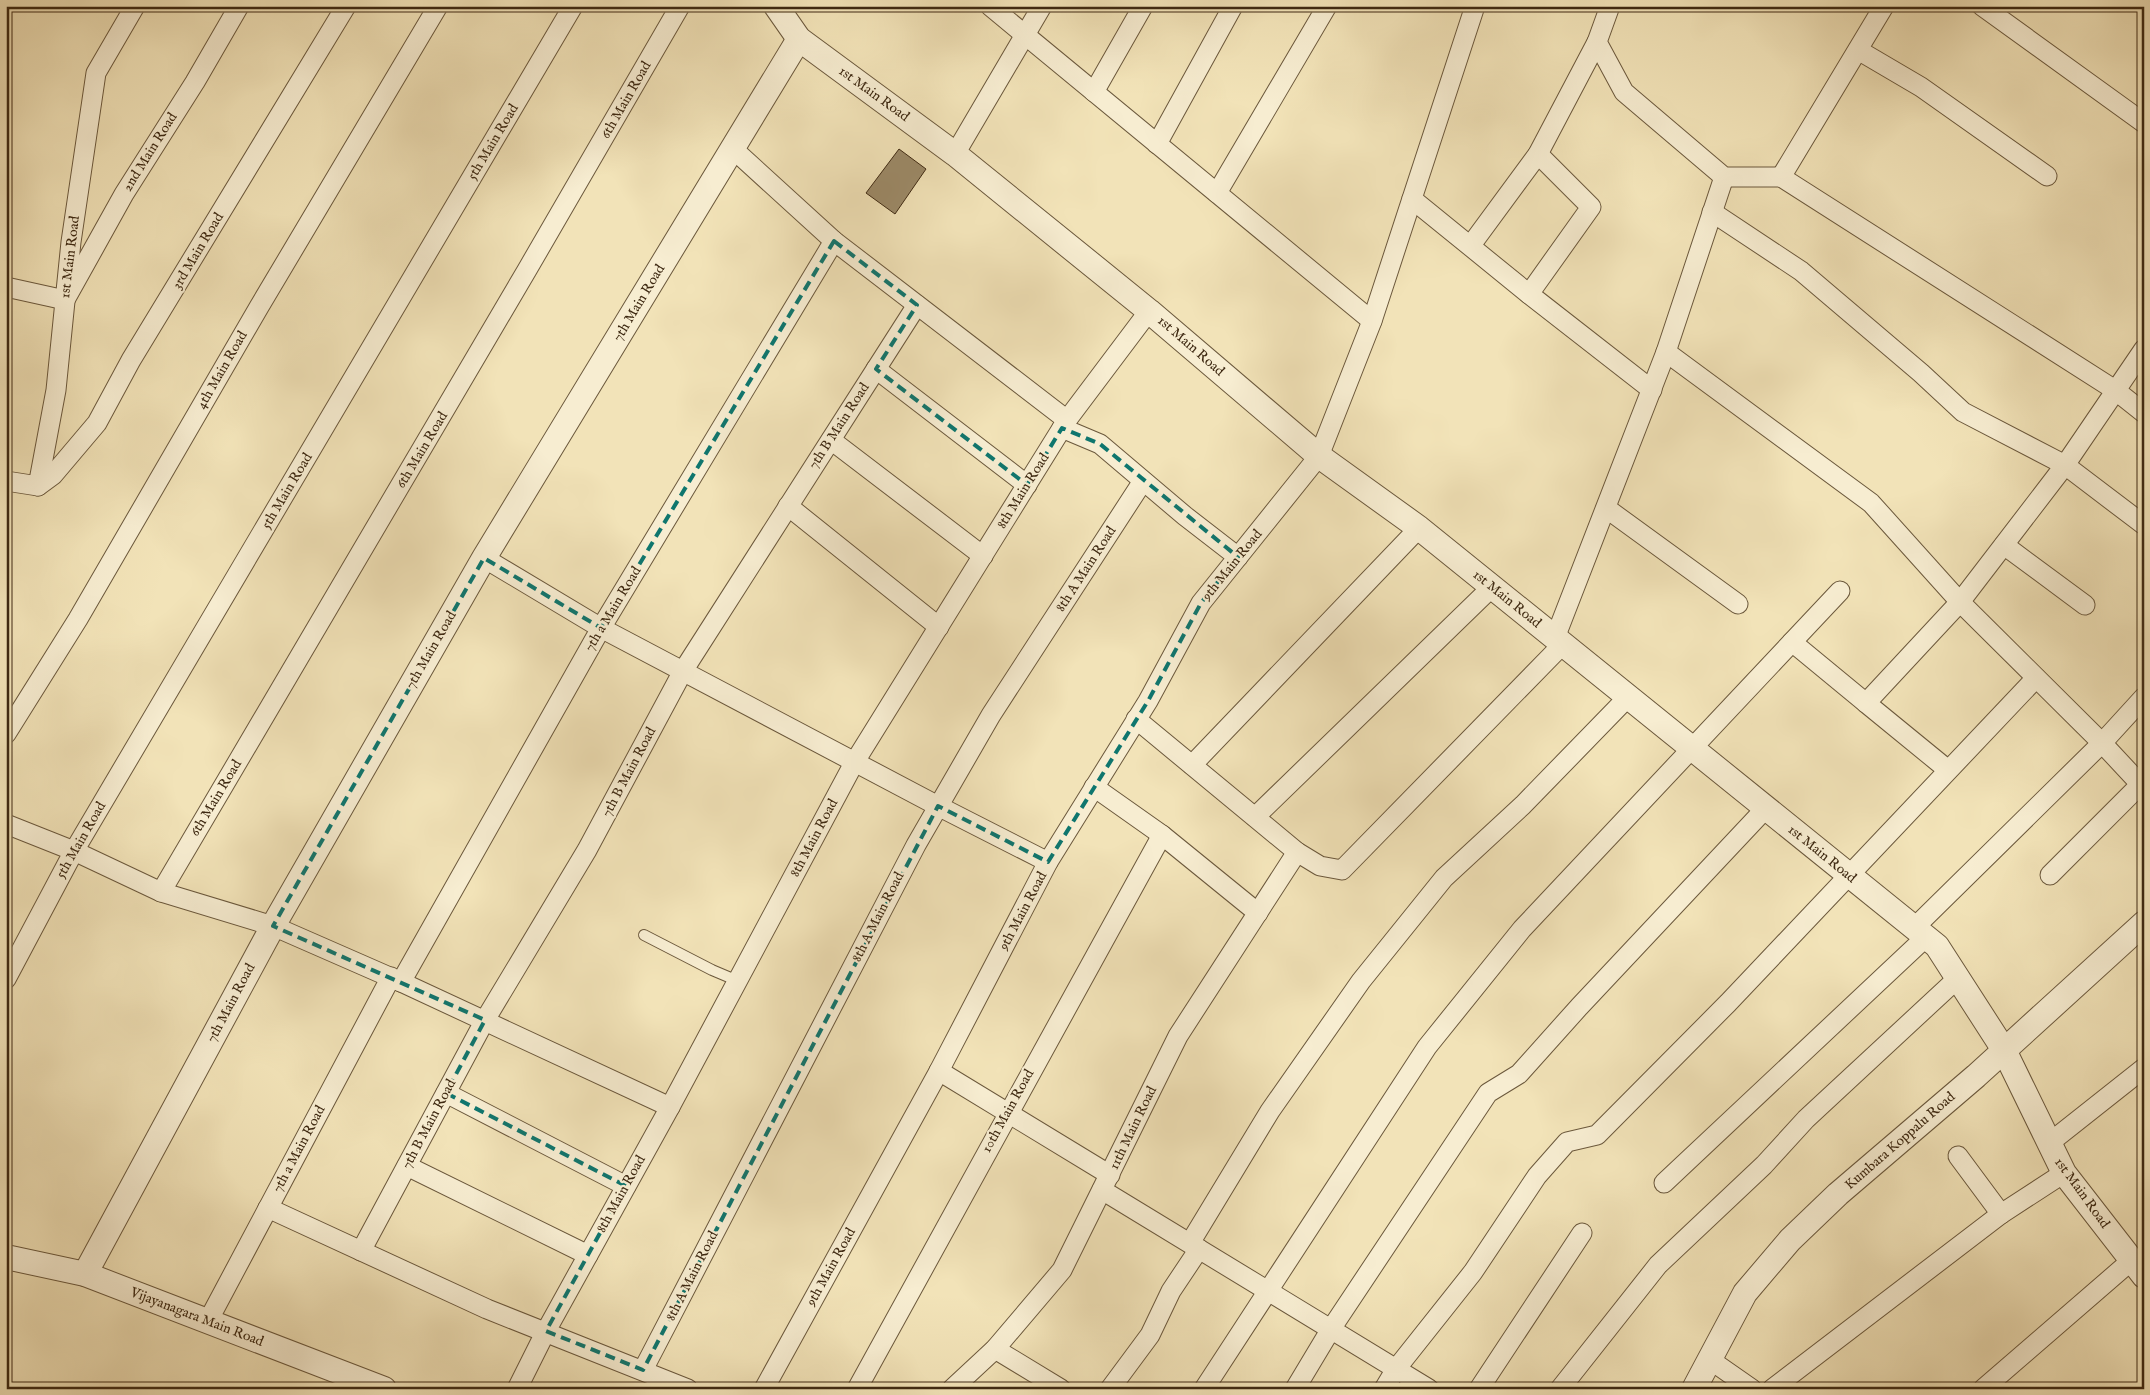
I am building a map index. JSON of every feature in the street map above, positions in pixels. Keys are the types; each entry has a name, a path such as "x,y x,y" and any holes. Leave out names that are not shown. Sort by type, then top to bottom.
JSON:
{"street":[{"name":"1st Main Road","path":"38,486 56,390 71,242 96,73 135,6"},
{"name":"2nd Main Road","path":"65,300 124,194 239,6"},
{"name":"3rd Main Road","path":"38,486 53,475 97,423 131,360 346,6"},
{"name":"4th Main Road","path":"6,734 78,619 258,307 438,6"},
{"name":"5th Main Road","path":"6,979 74,851 573,6"},
{"name":"6th Main Road","path":"161,892 528,270 680,6"},
{"name":"1st Main Road","path":"776,6 798,39 955,154 1149,311 1319,456 1419,528 1936,946 2004,1050 2064,1174 2138,1268"},
{"path":"990,6 1372,321"},
{"path":"955,154 1042,6"},
{"path":"1094,92 1143,6"},
{"path":"1157,144 1233,6"},
{"path":"1217,193 1327,6"},
{"name":"9th Main Road","path":"764,1389 939,1071 1048,862 1136,719 1201,603 1319,456 1372,321 1475,6"},
{"path":"1471,245 1538,154 1597,42 1610,6"},
{"path":"1781,177 1884,6"},
{"path":"1982,6 2144,123"},
{"name":"7th Main Road","path":"85,1274 273,926 484,558 798,39"},
{"path":"1597,42 1624,92 1724,177 1781,177 2115,390 2144,413"},
{"path":"1858,50 1921,87 2047,176"},
{"path":"732,148 834,241 1065,424 1100,444 1238,557"},
{"path":"1528,294 1591,207 1538,154"},
{"path":"1136,719 1297,852 1320,866 1342,870 1559,641 1606,508 1666,352 1724,177"},
{"path":"1412,199 1471,245 1528,294 1652,390"},
{"path":"1712,212 1801,271 1921,373 1963,412 2065,465 2144,525"},
{"name":"7th a Main Road","path":"208,1321 268,1208 396,979 601,628 834,241"},
{"path":"6,287 65,300"},
{"name":"7th B Main Road","path":"361,1251 485,1020 587,850 682,671 917,305"},
{"name":"8th Main Road","path":"517,1389 546,1331 738,981 854,763 1065,424 1149,311"},
{"path":"1866,703 1960,602 2065,465 2144,349"},
{"path":"1666,352 1871,504 1960,602 2143,785 2050,874"},
{"path":"876,368 1027,485"},
{"path":"830,440 983,556"},
{"name":"8th A Main Road","path":"643,1370 911,854 991,715 1143,481"},
{"path":"6,482 38,486"},
{"path":"788,506 939,627"},
{"path":"1606,508 1738,604"},
{"path":"1192,765 1419,528"},
{"path":"2004,545 2086,605"},
{"path":"484,558 601,628 854,763 1048,862"},
{"path":"1255,817 1492,587"},
{"path":"1204,1389 1427,1047 1522,929 1840,591"},
{"path":"1792,642 1948,770"},
{"path":"1384,1389 1396,1369 1473,1272 1537,1176 1567,1142 1597,1135 1728,1003 2036,678"},
{"path":"1110,1389 1150,1335 1194,1246 1270,1111 1362,981 1438,886 1523,805 1628,697"},
{"path":"1664,1184 1920,933 2144,697"},
{"path":"1094,787 1162,835 1258,913"},
{"path":"1295,1389 1331,1329 1488,1093 1519,1074 1579,1007 1766,808"},
{"path":"6,824 74,851 161,892 273,926 396,979 670,1106"},
{"name":"10th Main Road","path":"857,1389 1007,1112 1162,835"},
{"name":"11th Main Road","path":"952,1389 995,1349 1062,1270 1178,1036 1297,852"},
{"name":"Kumbara Koppalu Road","path":"1694,1389 1745,1292 1790,1240 1838,1194 2004,1050 2144,923"},
{"path":"1560,1389 1658,1265 1764,1165 1806,1119 1958,978"},
{"path":"2048,1144 2144,1068"},
{"path":"939,1071 1007,1112 1194,1246 1429,1389"},
{"path":"446,1094 626,1186"},
{"path":"1958,1156 2001,1214"},
{"path":"407,1166 588,1255"},
{"path":"1772,1389 2001,1214 2064,1174"},
{"path":"268,1208 487,1309 688,1389"},
{"path":"1480,1389 1582,1233"},
{"name":"Vijayanagara Main Road","path":"6,1257 85,1274 384,1389"},
{"path":"1983,1389 2138,1268"},
{"path":"995,1349 1061,1389"},
{"path":"1709,1359 1752,1389"}],"lane":[{"path":"644,935 712,970 738,981"}],"highlighted area":[{"path":"834,241 917,305 876,369 1027,485 1062,428 1100,444 1238,557 1201,603 1148,701 1048,862 938,806 643,1370 546,1331 626,1186 446,1093 485,1020 273,926 484,558 601,628"}],"building":[{"path":"899,149 926,169 895,214 866,193"}]}
